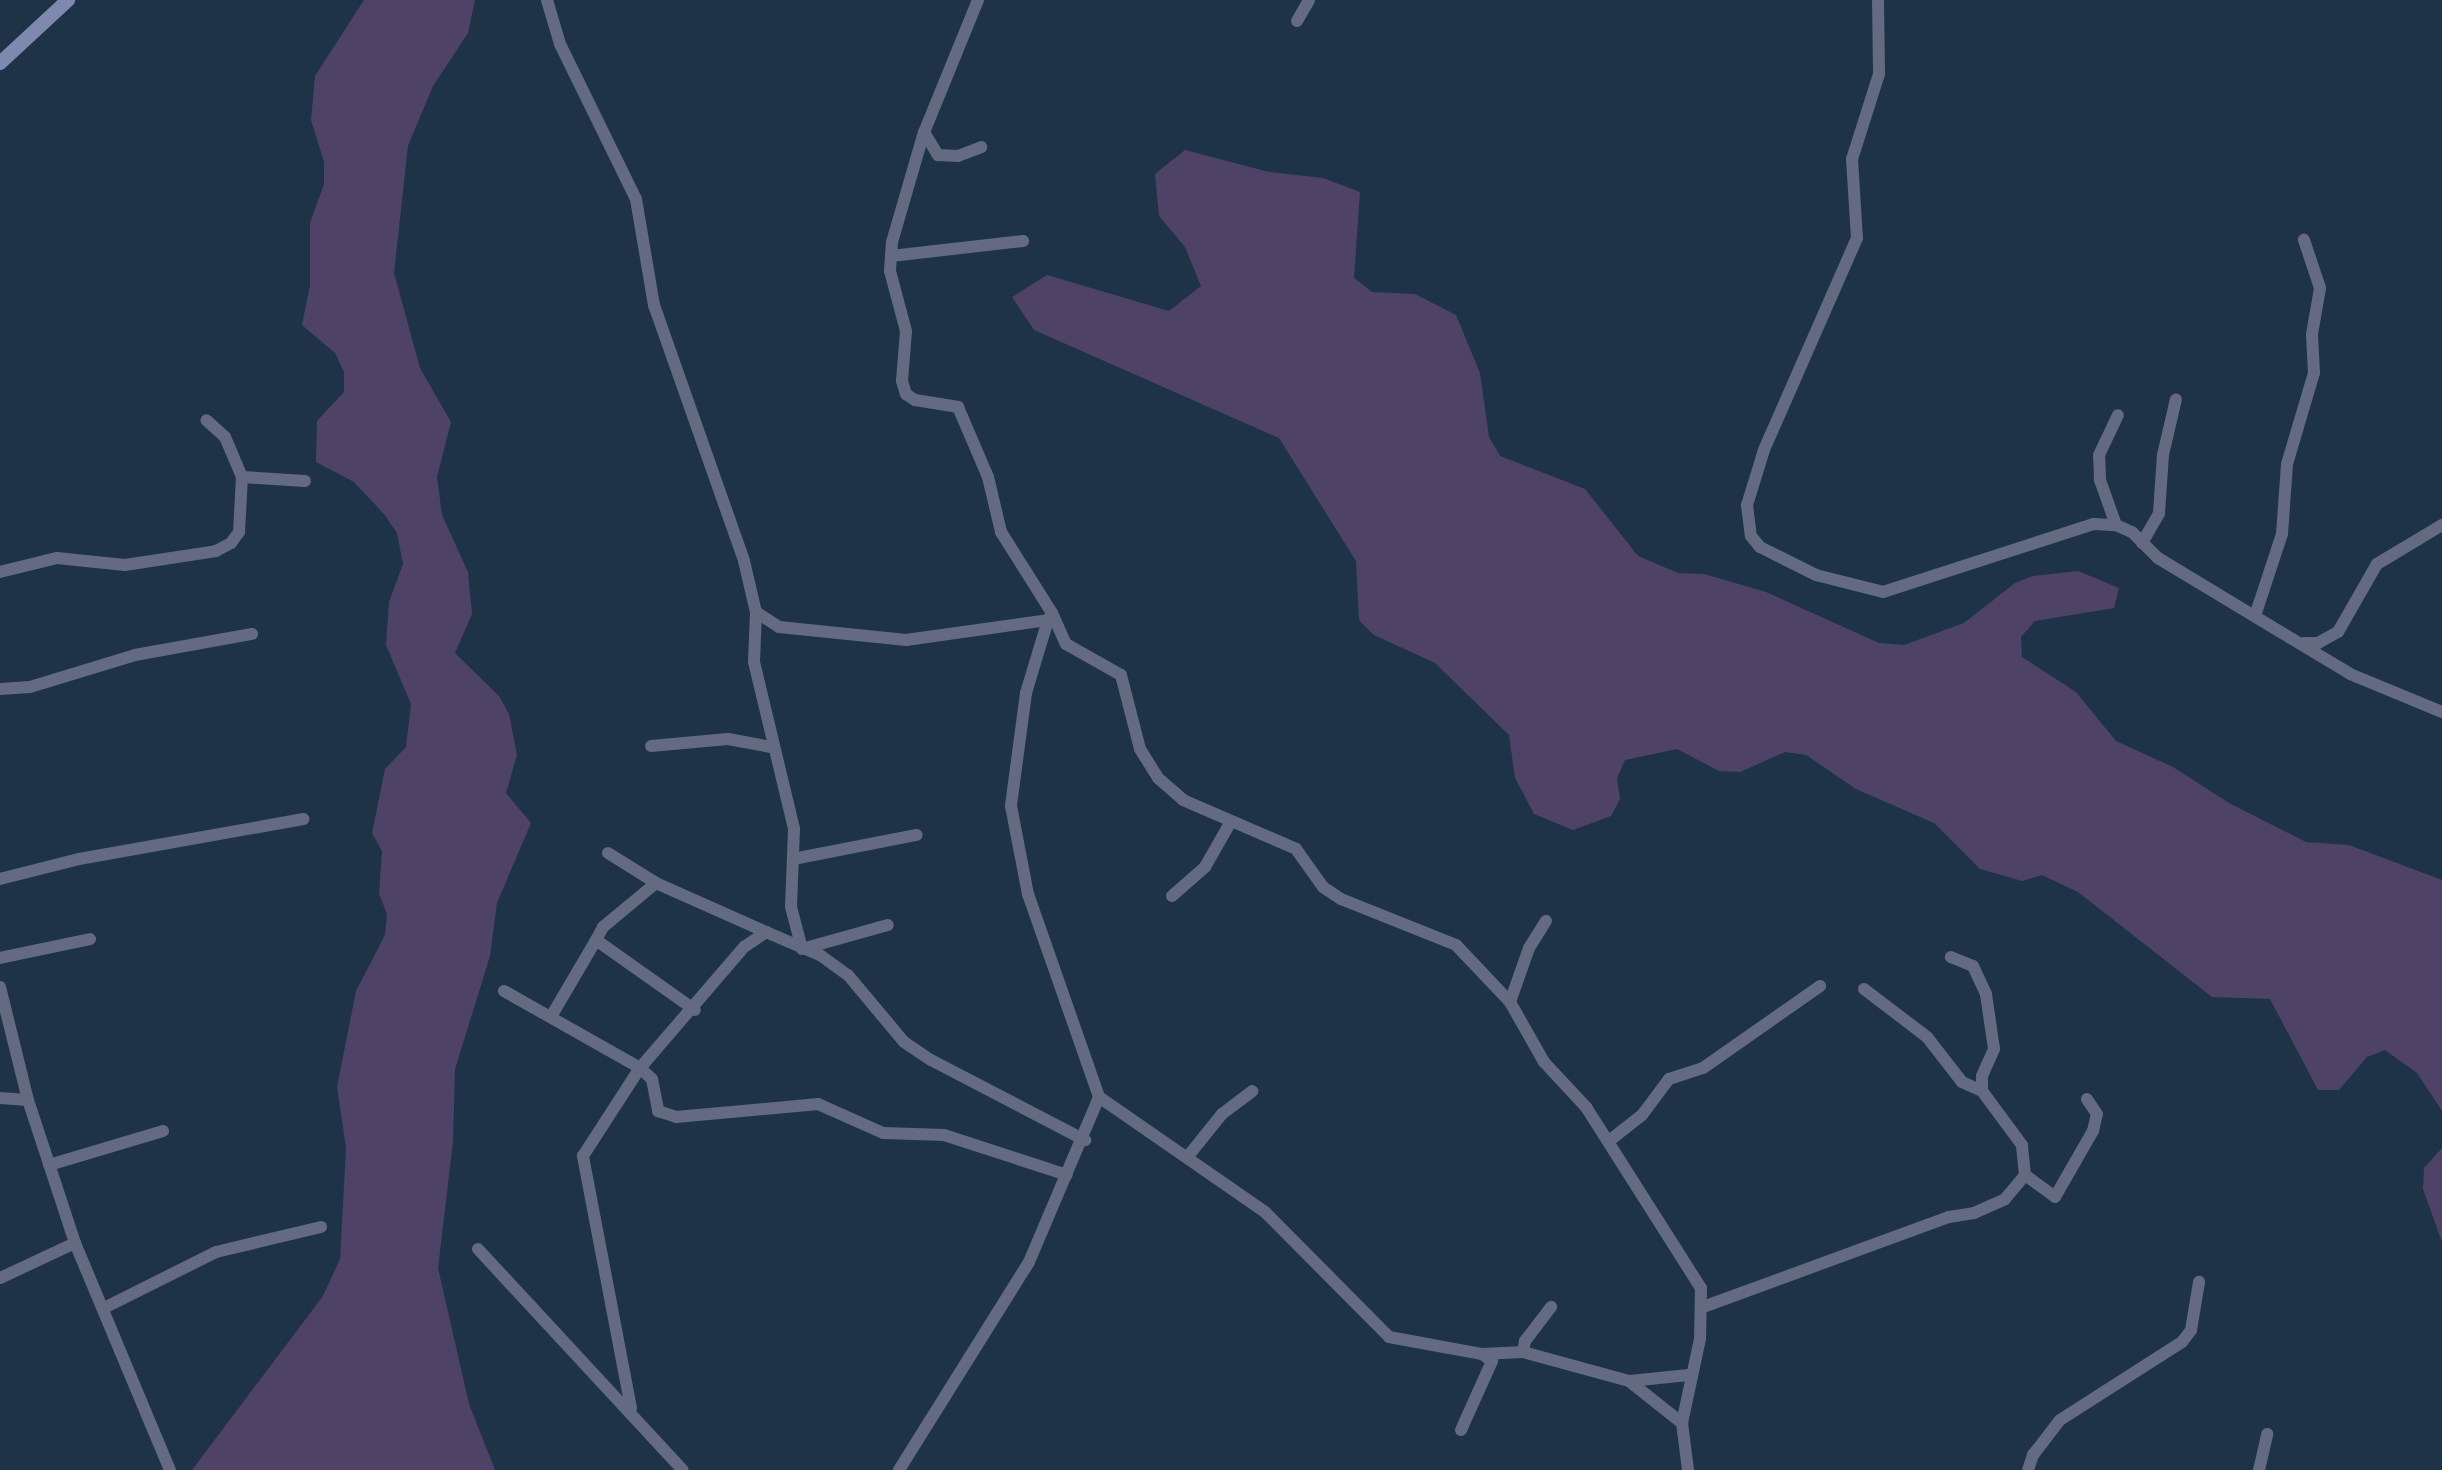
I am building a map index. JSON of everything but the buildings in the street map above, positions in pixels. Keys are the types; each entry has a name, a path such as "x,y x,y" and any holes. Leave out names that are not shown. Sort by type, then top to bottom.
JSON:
{"street":[{"path":"0,63 68,0"},
{"path":"547,0 560,44 636,199 654,305 744,561 756,612 754,662 771,747 794,829 791,907 802,948"},
{"path":"978,0 924,132 891,256 906,331 906,394 958,407 988,477 1000,532 1066,644 1121,675 1140,749 1158,778 1183,800 1229,825 1296,849 1323,887 1341,898 1456,945 1510,1003 1544,1062 1609,1141 1694,1272 1703,1307 1682,1423 1688,1470"},
{"path":"1297,21 1309,0"},
{"path":"1878,0 1879,74 1852,159 1857,238 1764,450 1746,505 1751,536 1760,547 1816,575 1883,592 2094,524 2116,525 2255,616 2304,643 2350,674 2442,712"},
{"path":"924,132 938,155 958,156 981,147"},
{"path":"2255,616 2282,534 2287,464 2314,373 2312,334 2320,288 2304,240"},
{"path":"891,256 1023,241"},
{"path":"2142,543 2159,513 2163,456 2176,399"},
{"path":"2116,525 2101,480 2099,455 2118,415"},
{"path":"0,572 57,558 125,565 216,551 239,532 242,477 225,437 206,420"},
{"path":"242,477 305,481"},
{"path":"2304,643 2318,643 2338,632 2377,564 2442,525"},
{"path":"756,612 779,627 906,640 1050,616"},
{"path":"899,1470 1029,1262 1085,1140 1099,1097 1028,894 1012,806 1026,693 1050,616"},
{"path":"0,689 30,687 135,655 252,634"},
{"path":"651,746 728,739 771,747"},
{"path":"0,879 79,859 303,819"},
{"path":"1172,895 1205,867 1229,825"},
{"path":"793,859 917,835"},
{"path":"608,853 656,883 802,948 848,975 904,1042 931,1060 1085,1140"},
{"path":"552,1016 603,927 656,883"},
{"path":"1510,1003 1529,948 1546,921"},
{"path":"802,948 888,925"},
{"path":"631,1408 583,1156 640,1068 695,1010 744,947 766,932"},
{"path":"0,958 90,939"},
{"path":"596,940 695,1010"},
{"path":"1951,957 1973,966 1986,994 1994,1049 1982,1076 1982,1091"},
{"path":"1609,1141 1642,1115 1669,1079 1703,1068 1820,986"},
{"path":"0,987 29,1100 75,1243 170,1470"},
{"path":"1864,989 1927,1037 1962,1082 1982,1091 2021,1144 2025,1175 2054,1196 2093,1131 2097,1114 2087,1099"},
{"path":"504,991 640,1068 652,1079 658,1111 676,1117 818,1104 883,1133 944,1135 1067,1175"},
{"path":"1189,1155 1222,1114 1252,1091"},
{"path":"1099,1097 1189,1155 1265,1212 1389,1337 1482,1354 1523,1352 1629,1381 1689,1375"},
{"path":"0,1098 29,1100"},
{"path":"49,1165 163,1131"},
{"path":"1703,1307 1949,1217 1974,1213 2000,1203 2025,1175"},
{"path":"104,1308 216,1252 321,1227"},
{"path":"0,1278 75,1243"},
{"path":"478,1249 631,1408 683,1470"},
{"path":"2028,1470 2033,1455 2060,1420 2182,1342 2191,1330 2199,1282"},
{"path":"1523,1352 1551,1307"},
{"path":"1461,1430 1492,1362 1482,1354"},
{"path":"1629,1381 1682,1423"},
{"path":"2259,1470 2267,1434"}],"shaded area":[{"path":"364,0 475,0 468,33 433,86 408,146 394,273 420,368 451,422 437,477 442,515 468,572 472,614 455,653 499,696 509,714 517,755 506,793 531,823 497,903 490,956 455,1069 453,1142 438,1268 469,1404 495,1470 192,1470 323,1296 340,1259 346,1148 337,1087 356,991 385,935 387,914 379,894 382,851 372,833 385,769 406,747 411,704 386,645 389,602 403,564 397,533 384,514 354,482 316,462 317,421 344,392 344,372 335,353 302,325 310,285 310,223 324,184 324,162 311,120 315,76"},
{"path":"1185,150 1269,172 1323,178 1360,192 1354,278 1372,292 1415,294 1456,315 1480,373 1489,437 1500,456 1585,489 1638,556 1678,573 1704,574 1766,592 1879,643 1904,645 1964,623 2015,583 2033,576 2078,571 2119,588 2114,608 2035,621 2021,637 2022,657 2076,692 2116,741 2173,767 2229,803 2306,842 2349,845 2442,880 2442,1111 2417,1073 2385,1050 2367,1057 2339,1090 2318,1090 2270,999 2212,997 2078,892 2042,875 2022,881 1980,869 1934,823 1856,789 1806,755 1785,752 1740,772 1719,771 1677,749 1625,760 1617,778 1620,799 1611,816 1573,830 1534,814 1515,778 1509,735 1435,663 1374,635 1359,620 1356,561 1279,438 1034,330 1012,297 1047,275 1169,311 1201,286 1185,247 1159,216 1155,174"},
{"path":"2442,1148 2442,1242 2423,1189 2424,1168"}]}
